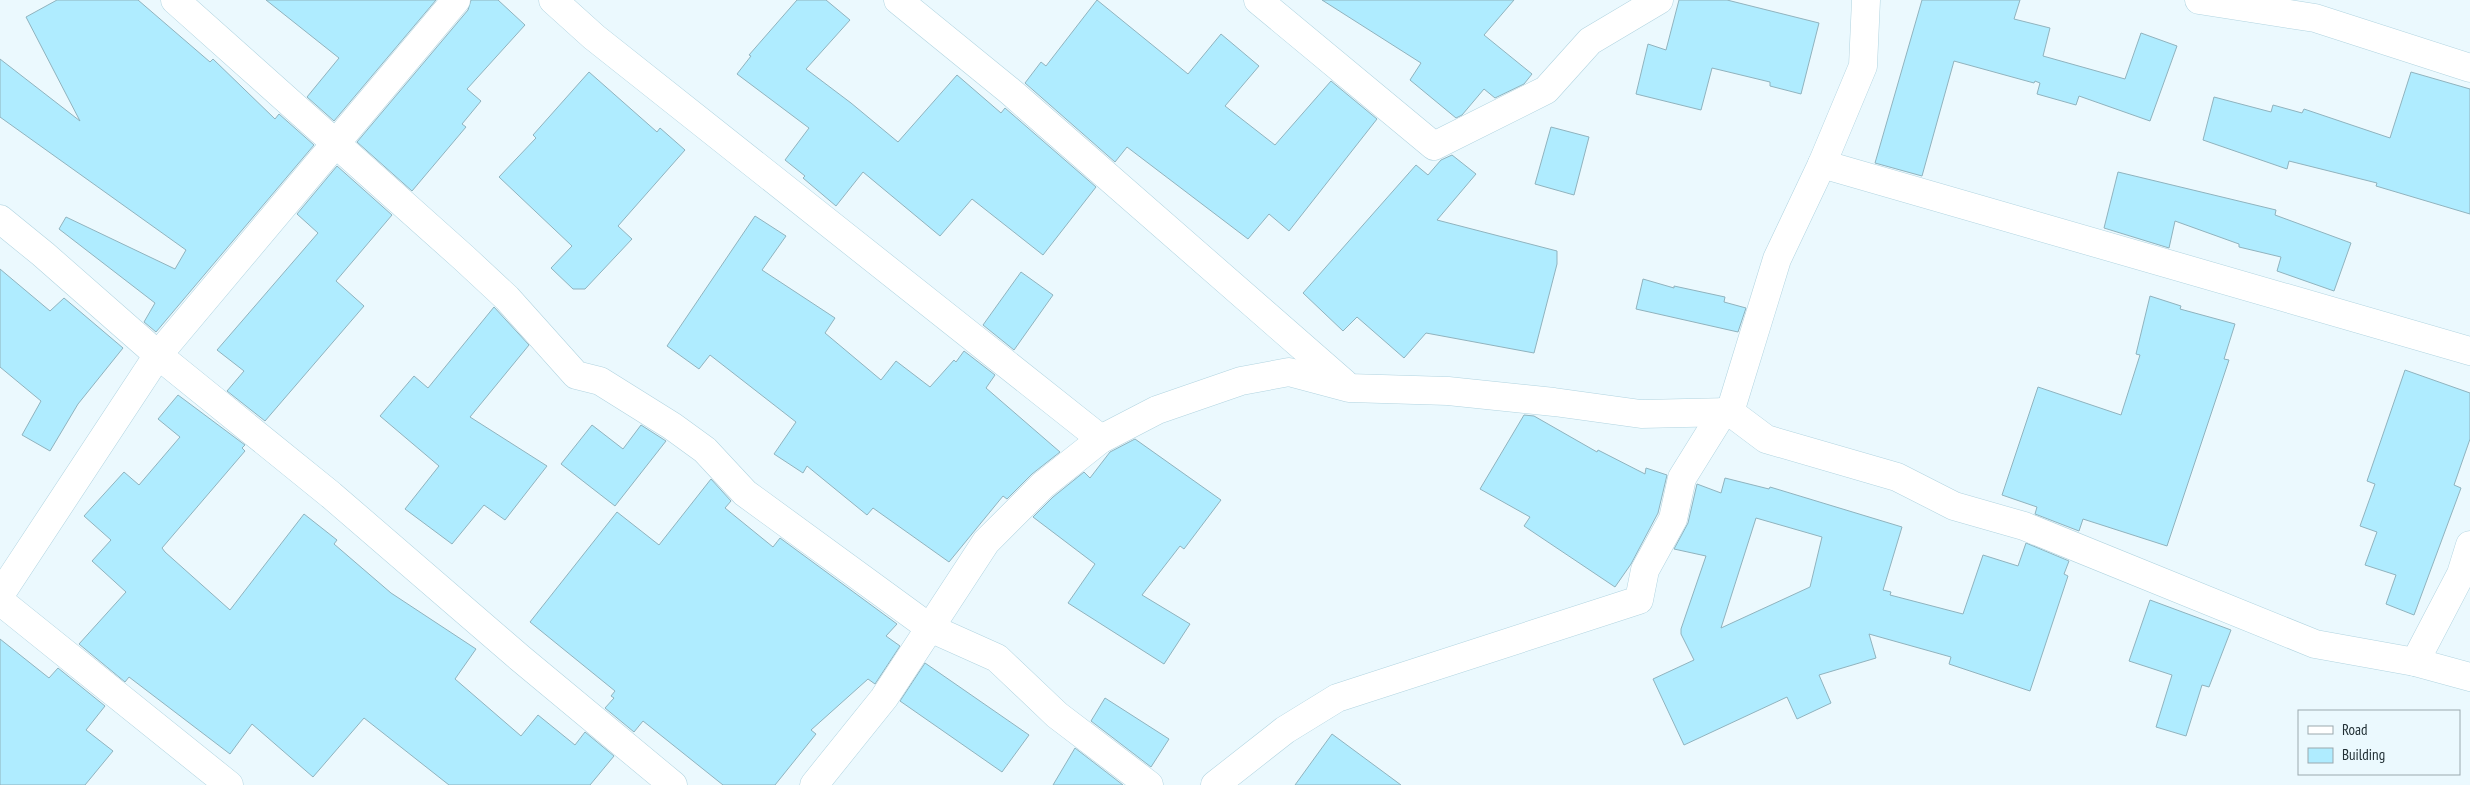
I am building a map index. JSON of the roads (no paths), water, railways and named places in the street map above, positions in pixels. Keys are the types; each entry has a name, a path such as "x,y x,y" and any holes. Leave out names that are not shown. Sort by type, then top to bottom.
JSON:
{"street":[{"path":"175,0 507,298 576,376 600,381 672,426 705,450 745,493 930,628 997,658 1057,715 1149,785"},
{"path":"0,595 158,356 456,0"},
{"path":"553,0 601,43 1101,439"},
{"path":"898,0 1011,92 1349,388"},
{"path":"1258,0 1434,146 1546,90 1590,42 1659,0"},
{"path":"1215,785 1285,730 1336,698 1640,600 1646,570 1673,519 1682,478 1726,412 1777,259 1822,164 1863,66 1866,0"},
{"path":"2199,0 2307,9 2470,68"},
{"path":"1822,164 2470,351"},
{"path":"0,220 43,254 158,356 331,495 520,658 673,785"},
{"path":"814,785 884,698 986,542 1043,485 1101,439 1157,410 1241,381 1290,372 1349,388 1448,391 1554,402 1641,414 1726,412 1766,439 1897,477 1954,506 2024,526 2315,644 2415,662 2470,677"},
{"path":"2415,662 2461,574 2470,545"},
{"path":"0,601 229,785"}]}
